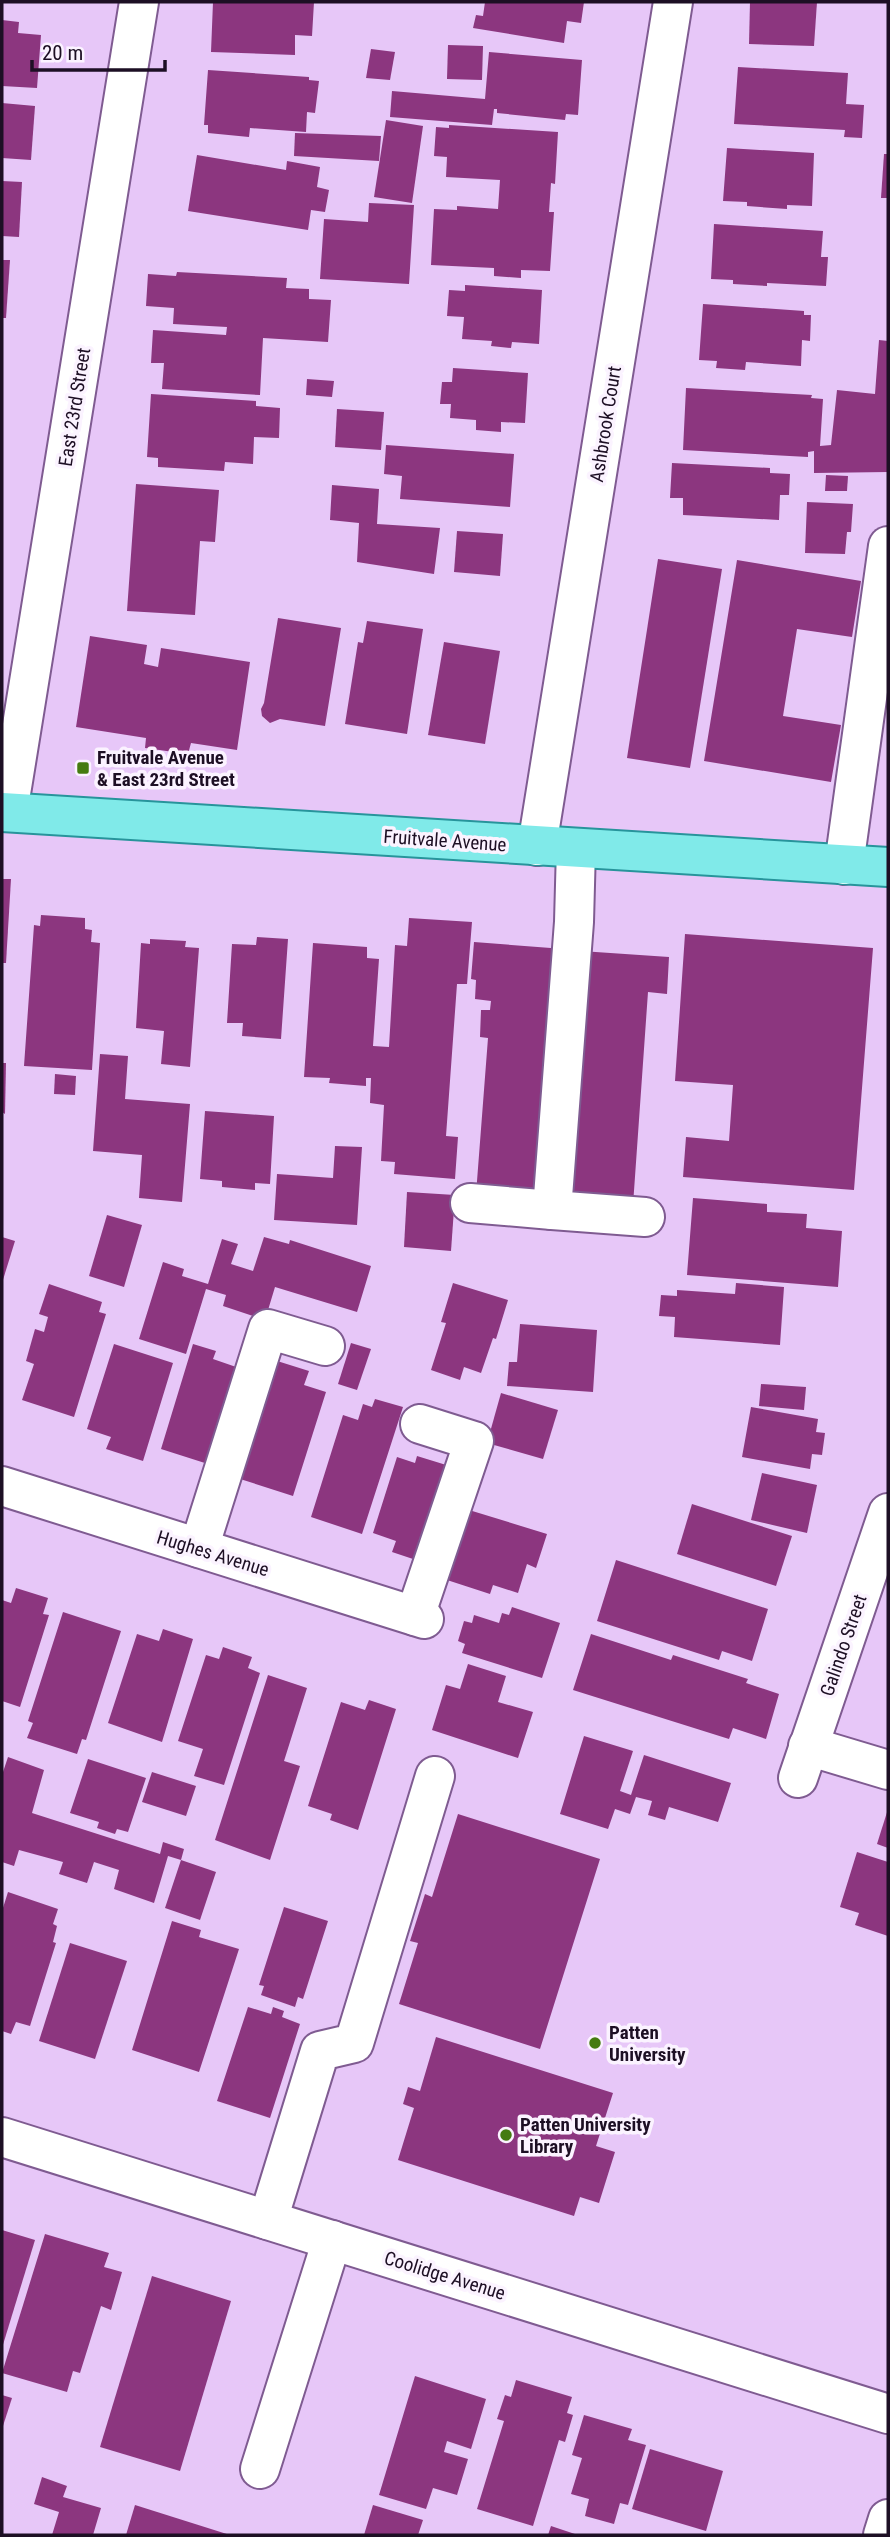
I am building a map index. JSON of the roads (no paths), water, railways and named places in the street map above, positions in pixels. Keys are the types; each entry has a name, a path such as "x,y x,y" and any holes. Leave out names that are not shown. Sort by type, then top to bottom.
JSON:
{"main road":[{"name":"Fruitvale Avenue","path":"5,812 888,867"}],"street":[{"name":"East 23rd Street","path":"5,812 139,2"},
{"name":"Ashbrook Court","path":"537,846 673,2"},
{"path":"844,865 888,546"},
{"path":"552,1210 574,922 576,848"},
{"path":"470,1203 645,1217"},
{"path":"199,1548 268,1329 325,1346"},
{"name":"Hughes Avenue","path":"2,1486 420,1617 474,1441 420,1424"},
{"name":"Galindo Street","path":"888,1513 803,1762 888,1770"},
{"path":"268,2220 320,2051 354,2043 435,1776"},
{"name":"Coolidge Avenue","path":"2,2137 888,2414"},
{"path":"260,2469 332,2240"}],"place":[{"name":"Fruitvale Avenue & East 23rd Street","path":"83,768"},
{"name":"Patten University","path":"595,2043"},
{"name":"Patten University Library","path":"506,2135"}]}
